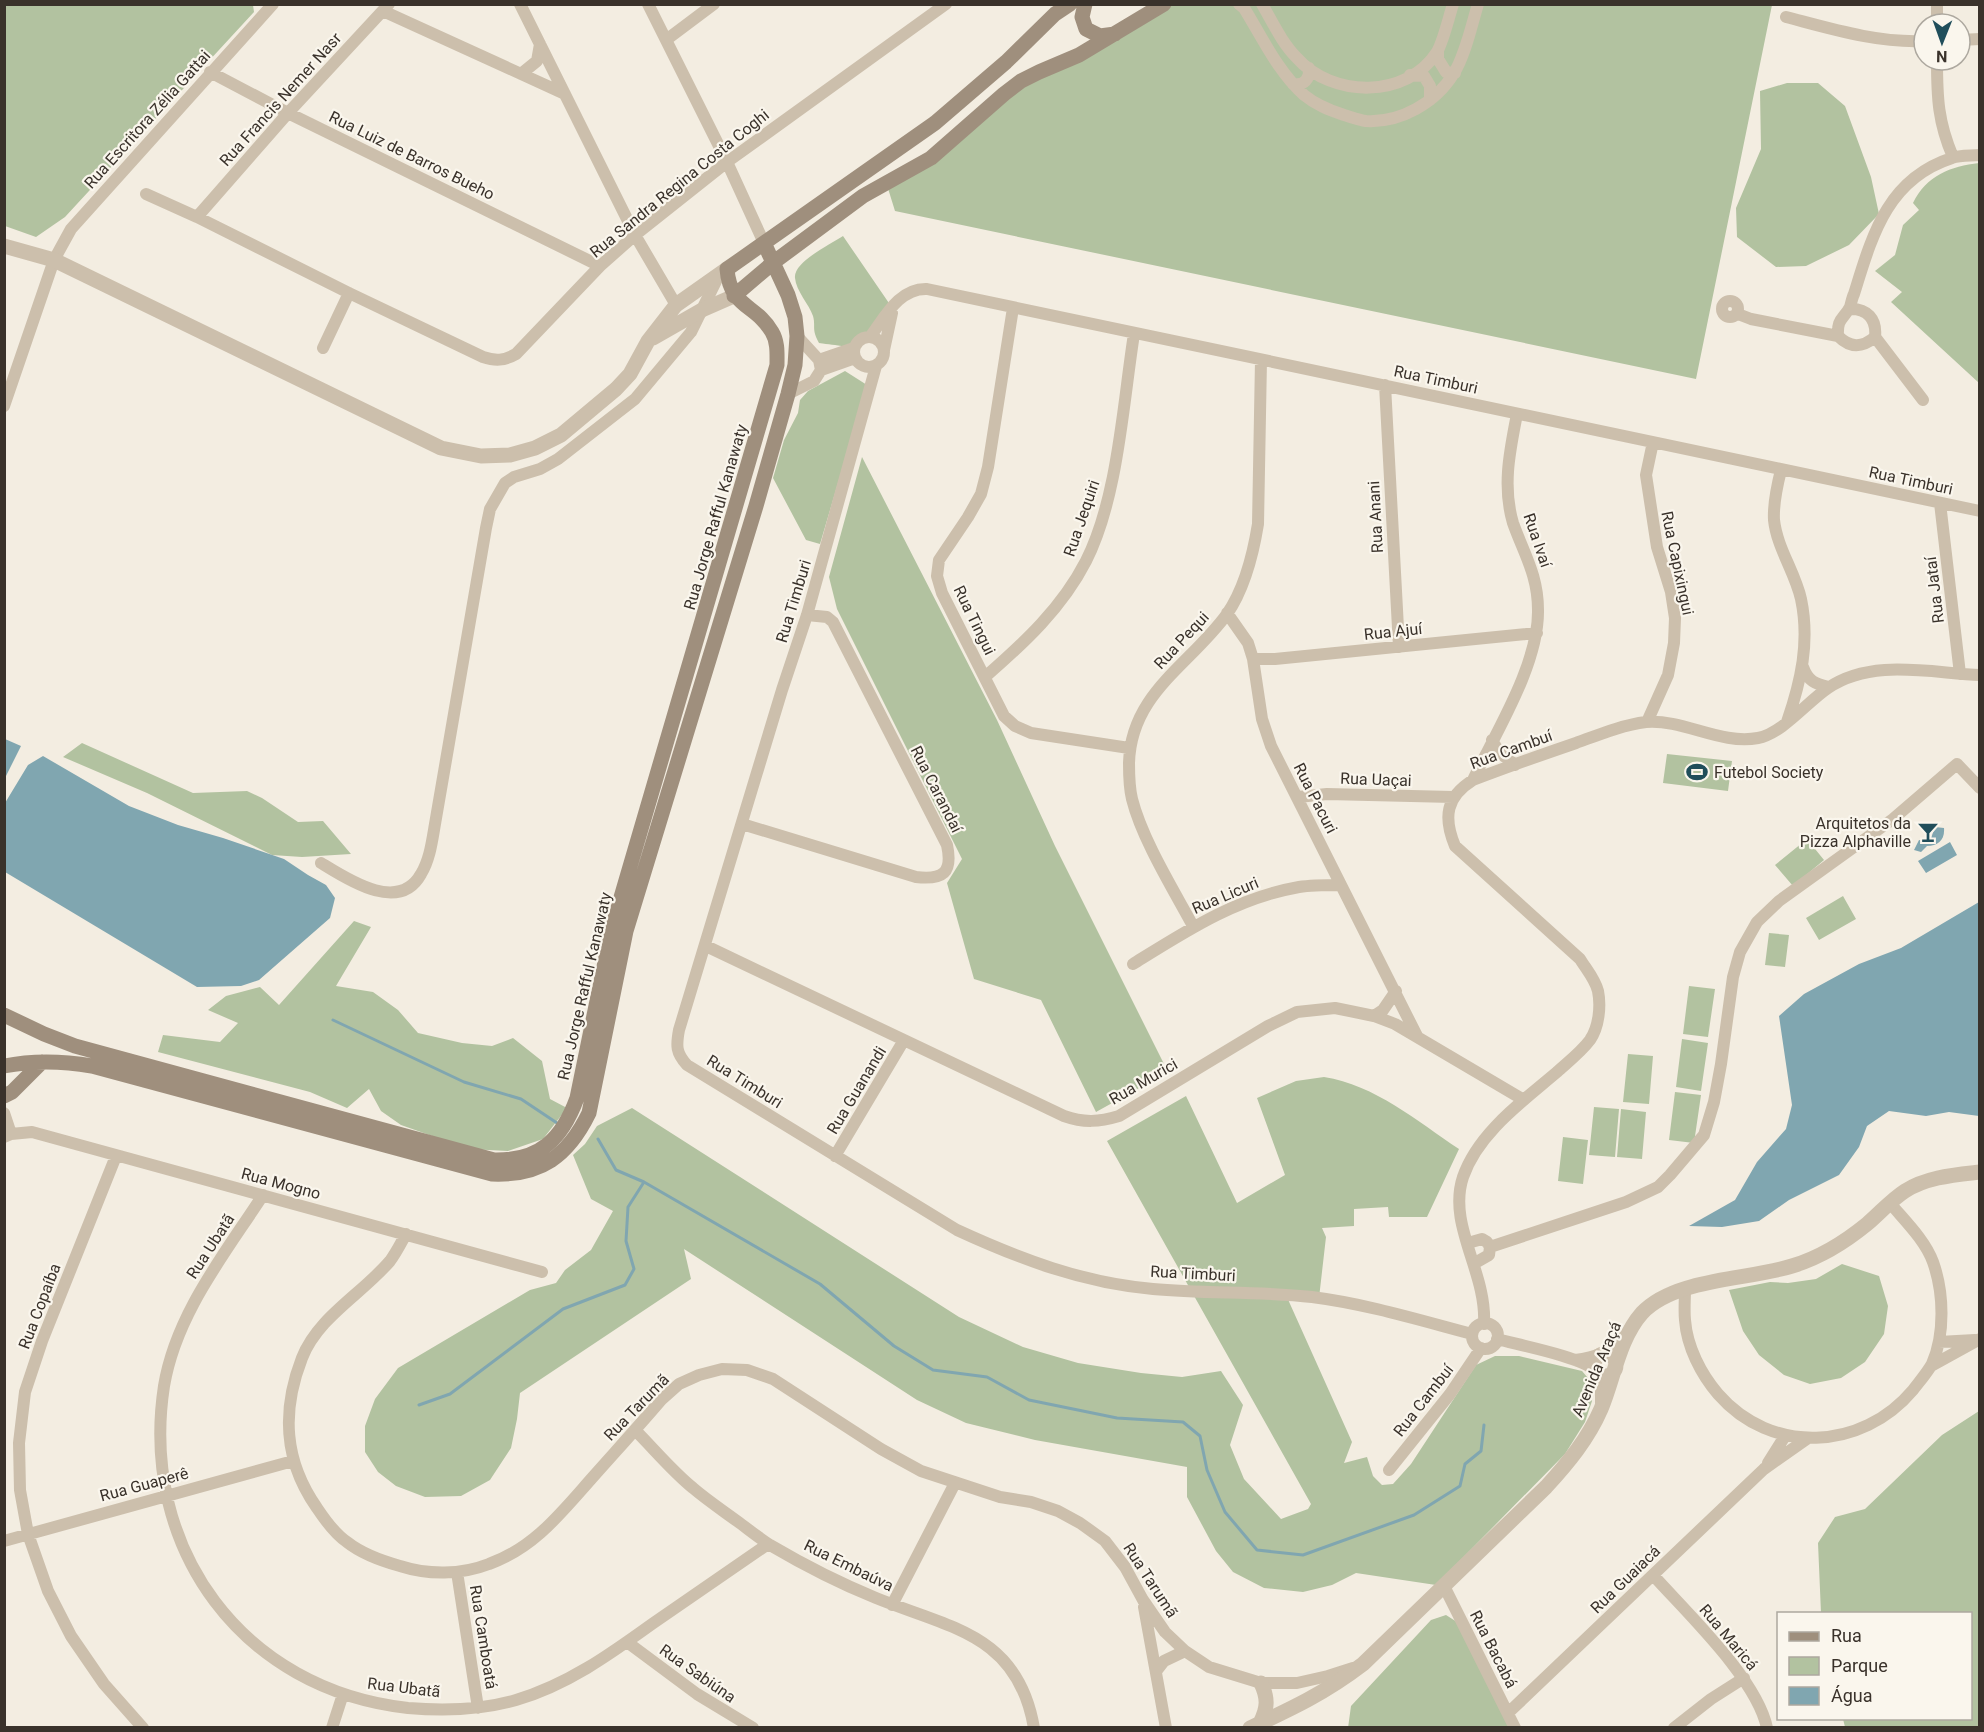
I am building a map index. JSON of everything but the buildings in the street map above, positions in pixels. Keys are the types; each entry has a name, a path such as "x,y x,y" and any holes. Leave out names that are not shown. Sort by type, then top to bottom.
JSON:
{"main road":[{"path":"1070,4 1055,14 1006,62 935,123 722,273 734,296 774,262 863,196 932,158 1021,81 1079,55 1164,4"},
{"path":"1085,4 1082,17 1086,29 1100,36 1117,34"},
{"name":"Rua Jorge Rafful Kanawaty","path":"4,1066 42,1062 92,1065 492,1174 511,1175 531,1171 549,1163 567,1148 589,1113 626,931 775,440 795,365 797,336 795,317 789,295 764,243"},
{"name":"Rua Jorge Rafful Kanawaty","path":"4,1015 75,1046 494,1160 528,1156 543,1149 565,1125 577,1098 612,928 777,365 777,347 772,332 760,318 734,296"},
{"path":"758,435 775,440"},
{"path":"4,1096 12,1092 42,1062"}],"street":[{"name":"Rua Escritora Zélia Gattai","path":"4,406 54,260 71,229 273,4"},
{"path":"520,4 635,235 676,305"},
{"path":"648,4 727,162 764,243"},
{"path":"666,40 714,4"},
{"name":"Rua Sandra Regina Costa Coghi","path":"146,194 483,357 495,360 508,359 516,354 600,266 635,235 727,162 946,4"},
{"path":"1239,4 1244,8 1293,84 1322,91 1342,86 1386,87 1426,65 1438,51 1453,4"},
{"path":"1262,4 1297,60 1326,80 1322,91 1324,109 1364,121 1391,120 1411,112 1430,100 1455,73 1478,4"},
{"path":"386,8 565,94"},
{"name":"Rua Francis Nemer Nasr","path":"197,217 288,113 386,8"},
{"path":"1786,17 1870,38 1912,42"},
{"path":"521,74 537,61 540,44"},
{"path":"1438,51 1441,65 1446,72 1455,73"},
{"path":"1293,84 1299,85 1305,82 1309,68"},
{"name":"Rua Luiz de Barros Bueho","path":"210,72 288,113 600,266"},
{"path":"1937,72 1938,103 1943,133 1953,157"},
{"path":"1410,75 1424,76 1428,80 1430,100"},
{"path":"1838,336 1839,321 1849,309 1867,250 1891,200 1906,183 1928,169 1953,157 1980,155"},
{"path":"4,246 54,260 441,448 481,456 518,453 536,448 561,435 616,389 630,374 648,341 676,305 722,273"},
{"path":"321,863 357,884 385,892 401,891 411,887 421,875 428,857 435,824 486,528 490,509 498,492 514,477 540,470 558,459 635,399 688,337 722,273"},
{"name":"Rua Timburi","path":"870,337 907,292 927,289 1980,511"},
{"path":"323,348 349,293"},
{"path":"648,341 702,310 734,296"},
{"name":"Rua Tingui","path":"1013,308 988,467 981,494 939,560 937,576 942,593 1004,716 1015,726 1031,733 1130,748"},
{"path":"854,353 861,365 876,366 882,359 893,309"},
{"path":"1738,314 1751,319 1838,336 1844,342 1852,345 1869,342 1875,337 1876,328 1873,319 1867,312 1849,309"},
{"name":"Rua Jequiri","path":"985,677 1026,641 1060,603 1086,560 1104,514 1113,473 1134,334"},
{"path":"797,336 820,365"},
{"path":"820,365 854,353 860,340 870,337 879,341 884,350"},
{"path":"1875,337 1923,399"},
{"name":"Rua Pequi","path":"1193,926 1142,830 1131,798 1130,748 1137,723 1147,702 1227,613 1246,576 1254,550 1258,524 1261,360"},
{"path":"788,394 814,381 820,365"},
{"name":"Rua Timburi","path":"876,366 807,615 679,1030 678,1054 687,1065 957,1230 1001,1251 1050,1269 1099,1281 1153,1289 1262,1293 1359,1304 1472,1334"},
{"name":"Rua Anani","path":"1385,385 1399,647"},
{"name":"Rua Ivaí","path":"1473,780 1521,680 1532,654 1537,633 1537,592 1532,567 1513,521 1508,496 1507,461 1517,414"},
{"name":"Rua Capixingui","path":"1647,722 1668,675 1674,643 1675,618 1671,592 1657,547 1646,475 1653,442"},
{"path":"1781,470 1775,498 1774,521 1781,547 1795,576 1801,602 1804,644 1803,667 1786,723"},
{"name":"Rua Jataí","path":"1940,503 1960,674"},
{"name":"Rua Pacuri","path":"1227,613 1248,643 1253,659 1257,697 1268,737 1417,1036"},
{"name":"Rua Carandaí","path":"742,824 916,877 940,876 948,868 947,845 833,622 827,617 807,615"},
{"name":"Rua Ajuí","path":"1253,659 1275,659 1537,633"},
{"path":"1803,667 1806,676 1814,683 1829,687"},
{"name":"Rua Cambuí","path":"1453,797 1473,780 1619,728 1647,722 1680,724 1727,737 1759,738 1786,723 1829,687 1852,676 1877,670 1980,675"},
{"path":"1492,740 1499,752 1515,765"},
{"path":"1490,1247 1626,1202 1658,1187 1704,1135 1721,1064 1733,978 1740,952 1757,922 1779,901 1893,819 1957,764 1980,788"},
{"name":"Rua Uaçai","path":"1298,797 1327,794 1453,797"},
{"path":"1453,797 1448,813 1449,832 1455,846 1580,959 1598,991 1598,1018 1590,1039 1577,1054 1494,1129 1473,1155 1463,1177 1459,1196 1460,1218 1483,1293 1484,1324"},
{"name":"Rua Licuri","path":"1133,964 1193,926 1225,909 1260,896 1300,887 1340,885"},
{"name":"Rua Murici","path":"706,946 1081,1122 1101,1121 1119,1116 1268,1026 1297,1012 1335,1008 1374,1016 1395,1024 1524,1100"},
{"path":"1374,1016 1383,1010 1396,991"},
{"name":"Rua Guanandi","path":"835,1156 904,1040"},
{"path":"4,1113 8,1135"},
{"name":"Rua Mogno","path":"8,1135 32,1132 542,1272"},
{"name":"Rua Copaíba","path":"116,1155 42,1341 25,1392 19,1443 20,1490 28,1534 48,1591 71,1636 104,1684 143,1728"},
{"name":"Avenida Araçá","path":"1255,1725 1302,1704 1334,1686 1363,1664 1546,1487 1572,1459 1600,1410 1623,1346 1632,1328 1642,1313 1654,1303 1667,1294 1685,1288 1792,1266 1821,1254 1845,1240 1905,1191 1923,1182 1980,1172"},
{"name":"Rua Ubatã","path":"263,1195 190,1309 176,1341 165,1385 160,1428 160,1461 166,1496 179,1537 196,1575 219,1608 243,1635 280,1664 343,1694 384,1705 433,1710 478,1707 515,1701 557,1685 590,1668 768,1544"},
{"path":"1685,1288 1685,1322 1695,1359 1709,1383 1731,1409 1756,1425 1785,1436 1834,1437 1870,1424 1900,1406 1931,1366 1939,1342 1941,1300 1933,1261 1915,1232 1890,1203"},
{"name":"Rua Tarumã","path":"406,1234 390,1260 320,1328 303,1355 294,1383 289,1412 289,1439 293,1461 304,1490 324,1520 347,1543 378,1560 416,1571 457,1572 488,1565 521,1550 550,1525 661,1400 679,1384 699,1375 722,1369 747,1370 772,1379 881,1449 911,1465 955,1483 1058,1511 1080,1523 1105,1541 1125,1567 1143,1600 1165,1632 1185,1651 1209,1667 1261,1683 1297,1683 1328,1676 1363,1664"},
{"path":"1468,1243 1482,1239 1490,1247 1489,1255 1475,1263"},
{"path":"1484,1324 1495,1328 1497,1339 1489,1348 1481,1348 1473,1341 1472,1334 1476,1327 1484,1324"},
{"path":"1600,1410 1600,1385 1594,1362 1632,1328"},
{"path":"1497,1339 1574,1360 1607,1376 1616,1369 1615,1359 1609,1354 1574,1360"},
{"path":"1939,1342 1980,1339"},
{"path":"1931,1366 1980,1339"},
{"name":"Rua Cambuí","path":"1389,1470 1450,1394 1481,1348"},
{"name":"Rua Embaúva","path":"635,1430 692,1488 768,1544 841,1584 892,1605 947,1623 974,1636 997,1653 1016,1677 1030,1706 1034,1728"},
{"name":"Rua Guaiacá","path":"1764,1469 1785,1436"},
{"name":"Rua Guaiacá","path":"1508,1713 1764,1469 1808,1438"},
{"name":"Rua Guaperê","path":"4,1541 293,1461"},
{"path":"892,1605 955,1483"},
{"name":"Rua Camboatá","path":"457,1572 478,1707"},
{"name":"Rua Maricá","path":"1653,1575 1743,1678 1757,1700 1767,1728"},
{"name":"Rua Bacabá","path":"1444,1587 1515,1728"},
{"path":"1143,1600 1166,1728"},
{"name":"Rua Sabiúna","path":"627,1642 736,1724 753,1728"},
{"path":"1157,1670 1164,1661 1185,1651"},
{"path":"1674,1728 1743,1678"},
{"path":"1255,1725 1265,1713 1267,1704 1261,1683"},
{"path":"332,1728 343,1694"}],"green space":[{"path":"5,5 253,5 254,12 65,217 36,237 5,226"},
{"path":"1151,5 1772,5 1696,379 895,211 886,182 1039,72"},
{"path":"1787,83 1818,83 1845,106 1871,177 1879,214 1849,245 1806,266 1776,267 1737,237 1736,208 1761,149 1760,91"},
{"path":"1980,163 1979,383 1891,302 1902,292 1875,271 1895,255 1903,225 1919,210 1913,203 1925,186 1932,179 1949,170"},
{"path":"843,236 893,309 870,332 845,347 819,343 814,331 813,316 795,278 796,272 806,260"},
{"path":"845,371 867,385 820,544 806,540 773,478 784,440 798,413 800,400 808,391"},
{"path":"862,457 997,720 1055,846 1168,1072 1096,1112 1041,1000 974,979 947,883 962,859 837,609 829,577"},
{"path":"82,743 193,793 247,791 262,798 298,822 323,821 351,854 302,857 272,855 147,793 63,757"},
{"name":"Futebol Society","path":"1667,754 1732,761 1728,791 1663,783"},
{"path":"1807,839 1824,860 1793,886 1775,865"},
{"path":"1843,896 1856,919 1819,940 1806,918"},
{"path":"354,921 371,927 336,986 373,992 398,1010 418,1033 462,1043 492,1046 513,1038 542,1061 550,1099 567,1108 543,1139 508,1151 469,1149 401,1125 381,1111 369,1089 347,1108 310,1092 158,1052 163,1035 220,1042 238,1023 208,1010 226,996 260,987 279,1005"},
{"path":"1769,933 1789,935 1785,967 1765,965"},
{"path":"1689,986 1715,989 1708,1037 1683,1034"},
{"path":"1682,1039 1708,1043 1701,1091 1676,1087"},
{"path":"1628,1054 1653,1056 1649,1104 1623,1102"},
{"path":"1324,1077 1343,1081 1378,1096 1459,1149 1427,1217 1389,1217 1388,1207 1354,1209 1354,1226 1322,1228 1326,1237 1319,1298 1286,1295 1352,1442 1344,1463 1367,1457 1373,1476 1382,1485 1393,1484 1411,1464 1476,1365 1495,1356 1519,1356 1582,1371 1593,1384 1592,1401 1585,1422 1565,1454 1436,1585 1356,1573 1332,1585 1303,1592 1264,1588 1233,1572 1216,1551 1187,1497 1187,1467 1035,1440 966,1423 917,1400 684,1249 691,1279 520,1393 511,1448 490,1480 461,1496 425,1497 396,1486 378,1472 365,1452 365,1426 375,1399 398,1368 530,1290 556,1283 565,1270 591,1250 613,1211 591,1199 573,1155 585,1144 597,1126 632,1108 959,1317 1023,1347 1078,1363 1141,1373 1182,1377 1221,1371 1243,1405 1230,1445 1244,1479 1281,1519 1308,1509 1311,1504 1107,1141 1186,1096 1237,1203 1285,1175 1257,1098 1296,1081"},
{"path":"1675,1092 1701,1095 1694,1143 1669,1140"},
{"path":"1594,1107 1619,1109 1615,1157 1589,1155"},
{"path":"1621,1109 1646,1112 1642,1159 1617,1157"},
{"path":"1563,1137 1588,1140 1583,1184 1558,1181"},
{"path":"1842,1264 1879,1276 1888,1306 1884,1334 1865,1362 1841,1378 1810,1384 1784,1375 1759,1355 1743,1331 1729,1290 1770,1282 1788,1283 1816,1279"},
{"path":"1979,1411 1979,1727 1845,1727 1843,1720 1972,1720 1972,1612 1821,1612 1818,1543 1835,1517 1865,1509 1942,1435"},
{"path":"1446,1615 1457,1622 1510,1728 1348,1728 1351,1706 1431,1620"}],"water":[{"path":"5,739 21,746 5,778"},
{"path":"43,756 129,806 178,825 284,859 326,885 335,898 330,918 259,980 241,986 197,987 5,872 5,803 28,765"},
{"path":"1935,827 1944,828 1940,842 1927,846 1921,852 1914,850 1919,840 1925,841 1931,838"},
{"path":"1950,842 1957,855 1926,873 1918,861"},
{"path":"1979,902 1979,1116 1949,1112 1926,1116 1889,1111 1867,1126 1859,1147 1839,1175 1789,1200 1759,1221 1722,1227 1689,1226 1735,1200 1757,1162 1786,1129 1792,1105 1779,1016 1804,994 1859,964 1901,948"}],"waterway":[{"path":"333,1020 464,1082 521,1099 557,1123"},
{"path":"598,1139 616,1170 644,1182 820,1284 894,1346 933,1370 987,1377 1029,1400 1117,1418 1183,1422 1200,1436 1207,1470 1225,1512 1257,1550 1303,1555 1414,1515 1460,1486 1465,1464 1481,1451 1484,1425"},
{"path":"419,1405 450,1394 563,1309 625,1285 634,1269 626,1241 628,1207 644,1182"}],"place":[{"name":"Futebol Society","path":"1697,772"},
{"name":"Arquitetos da Pizza Alphaville","path":"1928,832"}]}
